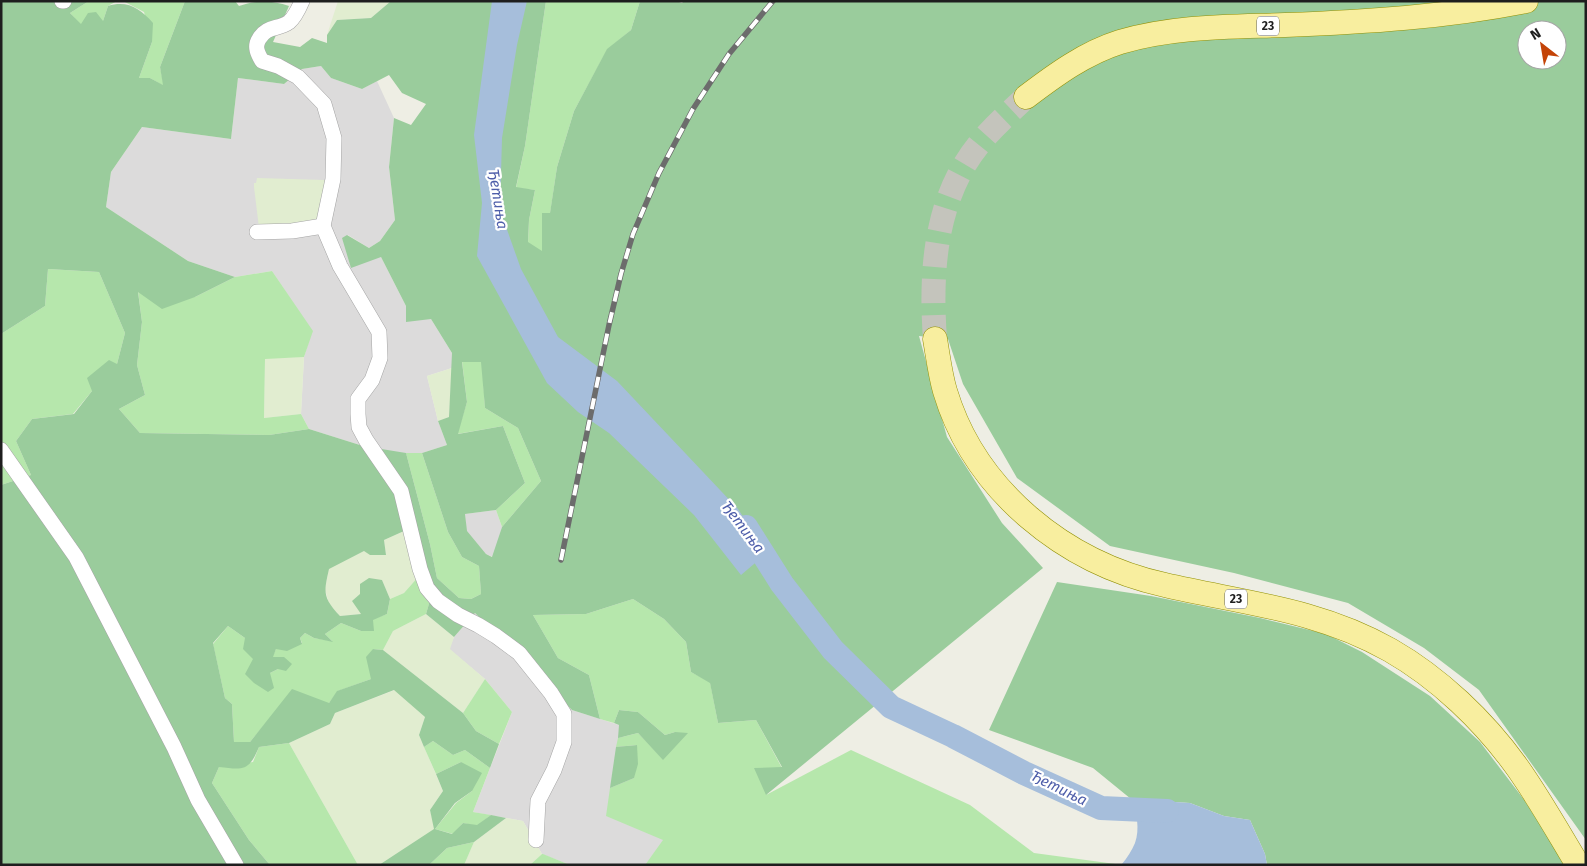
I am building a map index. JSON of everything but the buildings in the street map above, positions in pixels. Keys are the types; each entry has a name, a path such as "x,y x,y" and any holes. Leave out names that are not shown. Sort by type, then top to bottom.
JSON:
{"main road":[{"name":"23","path":"1026,97 1063,70 1101,50 1119,43 1160,33 1205,28 1413,18 1477,10 1526,1"},
{"name":"23","path":"935,339 946,392 967,442 995,484 1018,508 1071,549 1121,572 1163,585 1271,606 1318,618 1369,639 1408,661 1428,675 1463,706 1506,753 1540,802 1578,865"}],"street":[{"path":"302,1 289,22 264,31 257,42 256,52 262,61 278,66 298,77 324,104 334,138 333,179 323,226 340,266 379,332 380,358 372,380 358,399 359,427 401,491 420,569 427,588 438,601 458,615 496,636 519,654 552,693 564,714 564,742 554,770 538,801 536,840"},
{"path":"257,232 323,226"},
{"path":"1,450 76,557 170,738 198,800 236,865"}],"shaded area":[{"path":"321,66 331,78 362,89 377,81 394,118 389,167 395,220 380,241 369,248 348,235 342,239 381,257 406,306 431,319 452,353 452,368 427,376 438,421 447,445 422,453 373,460 363,446 309,429 301,414 304,357 312,331 272,271 235,277 188,261 106,207 111,172 142,127 231,139 238,78 284,84 302,69"},
{"path":"496,510 502,527 493,557 486,554 466,531 465,514"},
{"path":"475,613 572,710 619,725 664,840 645,865 570,865 542,854 523,821 473,812 512,712 485,679 449,649 454,637"}],"green space":[{"path":"1,1 89,1 70,13 81,24 88,13 96,12 103,21 108,6 115,4 127,5 138,9 153,23 152,42 139,78 150,78 163,85 160,67 185,1 235,1 239,6 258,2 270,2 289,6 273,42 300,47 312,38 327,43 327,35 337,20 371,18 391,1 546,1 525,146 516,187 535,190 529,220 528,242 542,251 542,213 550,213 557,167 574,111 607,49 631,30 640,1 676,1 682,3 684,1 1586,1 1586,840 1479,690 1424,648 1348,603 1234,573 1110,546 1017,478 963,384 948,339 919,336 947,437 1002,523 1043,568 766,795 754,768 782,767 756,720 718,723 710,683 691,672 686,642 664,619 633,599 586,614 533,615 558,658 589,675 600,719 572,710 475,613 454,637 426,614 433,590 404,531 384,540 386,555 370,555 364,551 329,569 326,583 327,599 340,616 361,614 352,601 360,594 360,584 369,578 382,580 390,599 387,614 373,620 374,631 361,631 341,623 325,634 333,642 314,638 305,633 300,638 302,644 287,651 276,649 273,657 284,657 292,664 286,671 278,669 270,673 274,688 268,692 254,683 245,674 253,659 243,649 245,638 228,626 213,643 225,698 232,704 234,742 250,742 292,689 329,703 337,691 371,679 366,657 373,649 383,650 463,713 476,731 499,744 490,768 465,750 453,755 433,741 424,747 419,735 425,717 394,690 335,713 330,724 289,743 259,747 252,761 245,767 234,769 219,767 212,783 249,840 270,865 1,865 1,485 31,475 16,441 32,419 74,414 92,391 87,378 109,360 117,364 125,333 99,272 48,269 45,306 1,334","holes":["321,66 331,78 362,89 389,75 402,93 426,104 411,125 394,118 389,167 395,220 380,241 369,248 347,235 342,238 351,268 381,257 406,306 406,322 431,319 452,353 449,417 438,421 447,445 422,453 448,532 462,557 479,566 481,594 471,599 459,598 437,578 406,453 363,446 309,429 269,435 140,433 119,409 145,395 137,365 142,322 138,292 162,309 195,297 235,277 188,261 106,207 111,172 142,127 231,139 238,78 284,84 302,69","462,362 481,362 485,408 518,428 541,481 502,527 492,557 486,554 467,531 465,514 496,510 525,483 503,426 458,434 467,402"]},
{"path":"89,1 117,1 108,6 103,21 81,25 70,13"},
{"path":"123,1 185,1 160,67 164,86 150,78 139,78 152,42 144,12"},
{"path":"338,1 391,1 371,18 337,20 327,35"},
{"path":"546,1 640,1 631,30 607,50 574,111 557,167 550,214 542,213 542,252 528,243 529,220 535,190 516,188 525,146"},
{"path":"257,178 325,180 318,221 259,228 254,187"},
{"path":"48,269 99,272 125,333 117,364 73,414 32,419 16,441 31,475 1,485 1,334 45,306"},
{"path":"272,271 313,331 304,357 265,359 264,418 301,414 309,429 269,435 140,433 119,409 145,395 137,365 142,322 138,291 195,297 235,277"},
{"path":"304,357 301,414 264,418 265,358"},
{"path":"462,361 482,362 485,408 518,428 541,481 502,527 496,510 525,483 503,426 457,434 467,402"},
{"path":"452,368 449,417 438,421 427,376"},
{"path":"406,453 422,453 448,532 462,557 479,566 481,594 471,599 459,598 437,578"},
{"path":"404,531 419,576 404,593 390,599 382,580 361,614 340,616 329,604 325,589 329,568 364,551 386,555 384,540"},
{"path":"419,576 433,590 426,614 393,631 383,650 373,649 371,679 338,691 329,703 270,718 250,742 234,742 232,704 225,698 213,644 228,626 245,638 270,673 278,669 272,657 276,649 302,643 300,638 305,633 314,638 332,641 325,634 341,623 361,631 373,619 387,614 390,599 404,593"},
{"path":"1057,582 1151,596 1260,618 1326,634 1362,652 1430,696 1480,742 1525,801 1566,865 1267,865 1265,854 1250,820 1224,816 1190,803 1131,799 1093,768 989,730"},
{"path":"633,599 664,619 686,642 691,672 710,682 718,723 756,720 782,768 766,795 851,750 970,805 1034,853 1123,865 645,865 663,840 606,816 610,788 634,778 637,745 616,747 618,738 638,733 663,759 675,732 665,735 638,712 619,710 614,723 600,719 589,675 558,658 533,615 586,614"},
{"path":"426,614 454,637 450,649 485,679 463,713 383,650 393,631"},
{"path":"485,679 512,712 499,744 476,731 463,713"},
{"path":"395,690 425,717 419,735 443,791 430,810 435,829 379,865 358,865 289,743 330,724 335,713"},
{"path":"619,710 638,712 665,735 675,732 688,733 663,760 638,733 618,738 619,725 614,723"},
{"path":"433,741 453,755 465,750 490,768 473,812 491,815 477,826 463,823 453,834 435,829 456,803 472,791 461,762 436,774 424,747"},
{"path":"289,743 358,865 270,865 249,840 212,783 219,767 253,762 259,747"},
{"path":"637,745 638,764 634,778 610,788 616,747"},
{"path":"461,762 482,773 472,791 455,803 435,829 452,834 463,823 477,825 491,815 506,818 474,842 447,848 429,865 379,865 434,829 430,810 443,791 436,774"},
{"path":"506,818 523,821 542,854 530,865 464,865 474,842"},
{"path":"474,842 464,865 429,865 447,848"},
{"path":"543,854 570,865 530,865"}],"water":[{"path":"492,1 527,1 517,45 502,138 500,210 521,269 558,337 617,381 738,509 767,553 741,575 694,515 609,433 578,412 547,383 477,256 482,203 474,135"},
{"path":"1131,799 1190,803 1224,816 1250,820 1265,854 1267,865 1122,864 1137,838 1138,827"}],"waterway":[{"name":"Ђетиња","path":"746,527 782,584 833,650 891,707 953,736 1024,773 1101,808 1167,811"}],"tunnel":[{"path":"935,339 935,261 945,211 953,187 965,164 980,143 1026,97"}],"railway":[{"path":"561,560 609,325 633,234 659,173 693,109 729,54 773,1"}]}
